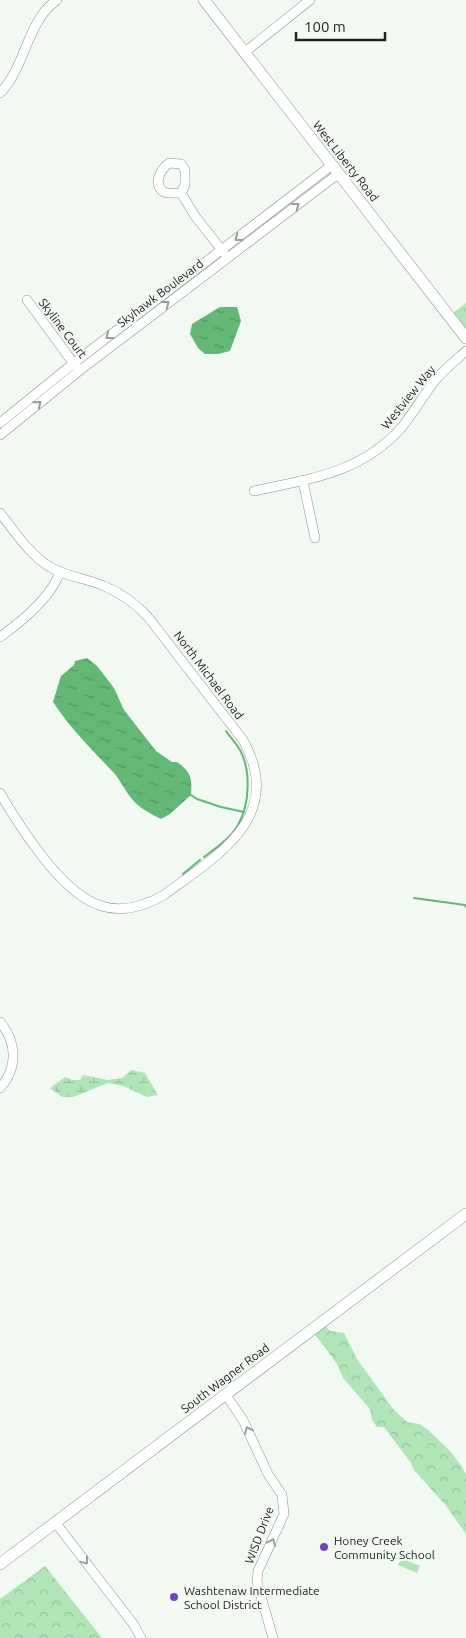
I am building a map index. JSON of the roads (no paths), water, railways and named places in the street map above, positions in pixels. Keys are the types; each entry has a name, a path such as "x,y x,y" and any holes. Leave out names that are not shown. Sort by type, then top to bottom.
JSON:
{"main road":[{"name":"West Liberty Road","path":"204,0 466,338"},
{"name":"South Wagner Road","path":"0,1564 466,1214"}],"street":[{"path":"0,93 12,74 41,17 57,0"},
{"path":"244,52 310,0"},
{"name":"Skyhawk Boulevard","path":"0,423 77,367 335,170"},
{"path":"180,193 224,254"},
{"name":"Skyline Court","path":"27,300 77,367"},
{"name":"Westview Way","path":"254,491 330,474 360,461 391,438 434,382 466,351"},
{"name":"Skyhawk Boulevard","path":"0,435 77,367"},
{"path":"303,481 315,538"},
{"name":"North Michael Road","path":"0,513 38,559 60,572 104,585 130,600 140,609 198,680 243,740 253,763 256,776 255,800 247,822 226,847 164,895 148,903 113,909 95,904 66,884 23,831 0,793"},
{"path":"0,637 25,616 50,590 60,572"},
{"path":"0,1022 9,1032 13,1045 13,1056 10,1071 0,1088"},
{"name":"WISD Drive","path":"226,1395 244,1420 268,1474 282,1495 284,1514 258,1571 258,1582 273,1638"},
{"path":"55,1522 134,1625 141,1638"}],"water":[{"path":"220,307 237,307 241,321 230,351 218,354 205,354 198,348 190,334 192,324"},
{"path":"87,658 97,666 114,688 124,710 156,751 172,762 177,762 186,769 190,776 191,795 170,814 161,819 135,802 119,779 74,730 53,702 61,676 74,665 75,661"}],"waterway":[{"path":"204,857 235,830 242,817 247,797 248,787 244,758 226,731"},
{"path":"191,795 221,807 244,812"},
{"path":"183,874 200,860"},
{"path":"414,898 465,905 466,907"}],"place":[{"name":"Honey Creek Community School","path":"324,1547"},
{"name":"Washtenaw Intermediate School District","path":"174,1597"}]}
